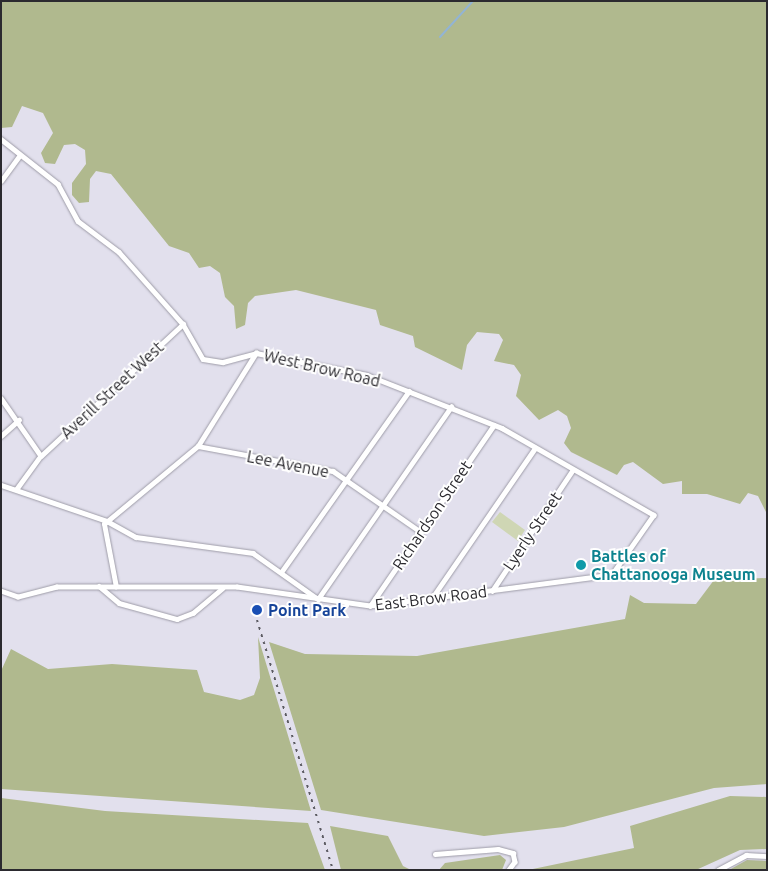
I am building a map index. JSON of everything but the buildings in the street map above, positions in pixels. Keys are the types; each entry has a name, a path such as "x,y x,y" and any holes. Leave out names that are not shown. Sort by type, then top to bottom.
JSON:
{"street":[{"name":"West Brow Road","path":"1,139 19,156 58,184 78,221 119,252 183,324 204,359 223,362 256,353 360,373 494,425 572,471 654,515 612,575"},
{"path":"1,181 19,156"},
{"name":"Averill Street West","path":"17,489 41,456 183,324"},
{"path":"116,587 102,529 107,521 198,446 256,353"},
{"path":"282,571 346,476 409,391"},
{"path":"1,398 19,420 41,456"},
{"path":"1,485 107,521 136,537 253,552 282,571 318,599 451,407"},
{"path":"1,436 19,420"},
{"name":"Richardson Street","path":"370,606 494,425"},
{"name":"Lee Avenue","path":"198,446 346,476 421,532"},
{"path":"432,598 535,448"},
{"name":"Lyerly Street","path":"492,591 572,471"},
{"name":"East Brow Road","path":"1,591 18,596 53,588 99,586 222,589 370,606 612,575"},
{"path":"99,586 119,604 177,619 193,613 222,589"},
{"path":"435,854 498,849 513,853 515,862 509,870"},
{"path":"718,870 746,855 767,856"}],"green space":[{"path":"1,1 767,1 767,514 758,496 748,493 740,504 707,494 682,494 682,481 663,484 633,462 624,465 617,475 571,452 564,443 571,428 567,416 558,410 539,420 516,396 521,375 514,365 494,361 503,340 499,334 477,332 467,345 462,370 415,347 413,336 380,325 376,310 296,290 255,296 248,303 245,325 236,329 234,306 225,297 220,273 210,266 199,268 189,253 169,246 111,174 96,171 90,179 89,202 79,203 72,195 72,183 86,164 85,150 75,144 64,145 55,164 45,163 41,153 53,133 43,113 22,106 12,127 1,128"},
{"path":"500,512 525,530 518,541 492,522"},
{"path":"767,578 767,784 714,788 564,827 484,836 321,810 269,642 305,654 417,656 625,619 630,595 644,603 696,604 714,580"},
{"path":"258,637 311,811 1,789 1,671 11,649 48,669 112,664 197,670 204,692 240,700 254,695 260,678"},
{"path":"730,796 767,797 767,849 740,850 696,870 528,870 634,848 630,826"},
{"path":"1,798 105,811 308,823 325,870 1,870"},
{"path":"330,826 388,836 403,866 411,870 341,870"},
{"path":"500,855 506,860 502,870 439,870 445,863"},
{"path":"747,860 767,861 767,870 729,870"}],"waterway":[{"path":"440,37 473,1"}],"railway":[{"path":"257,620 333,870"}],"place":[{"name":"Battles of Chattanooga Museum","path":"581,565"},
{"name":"Point Park","path":"257,610"}]}
